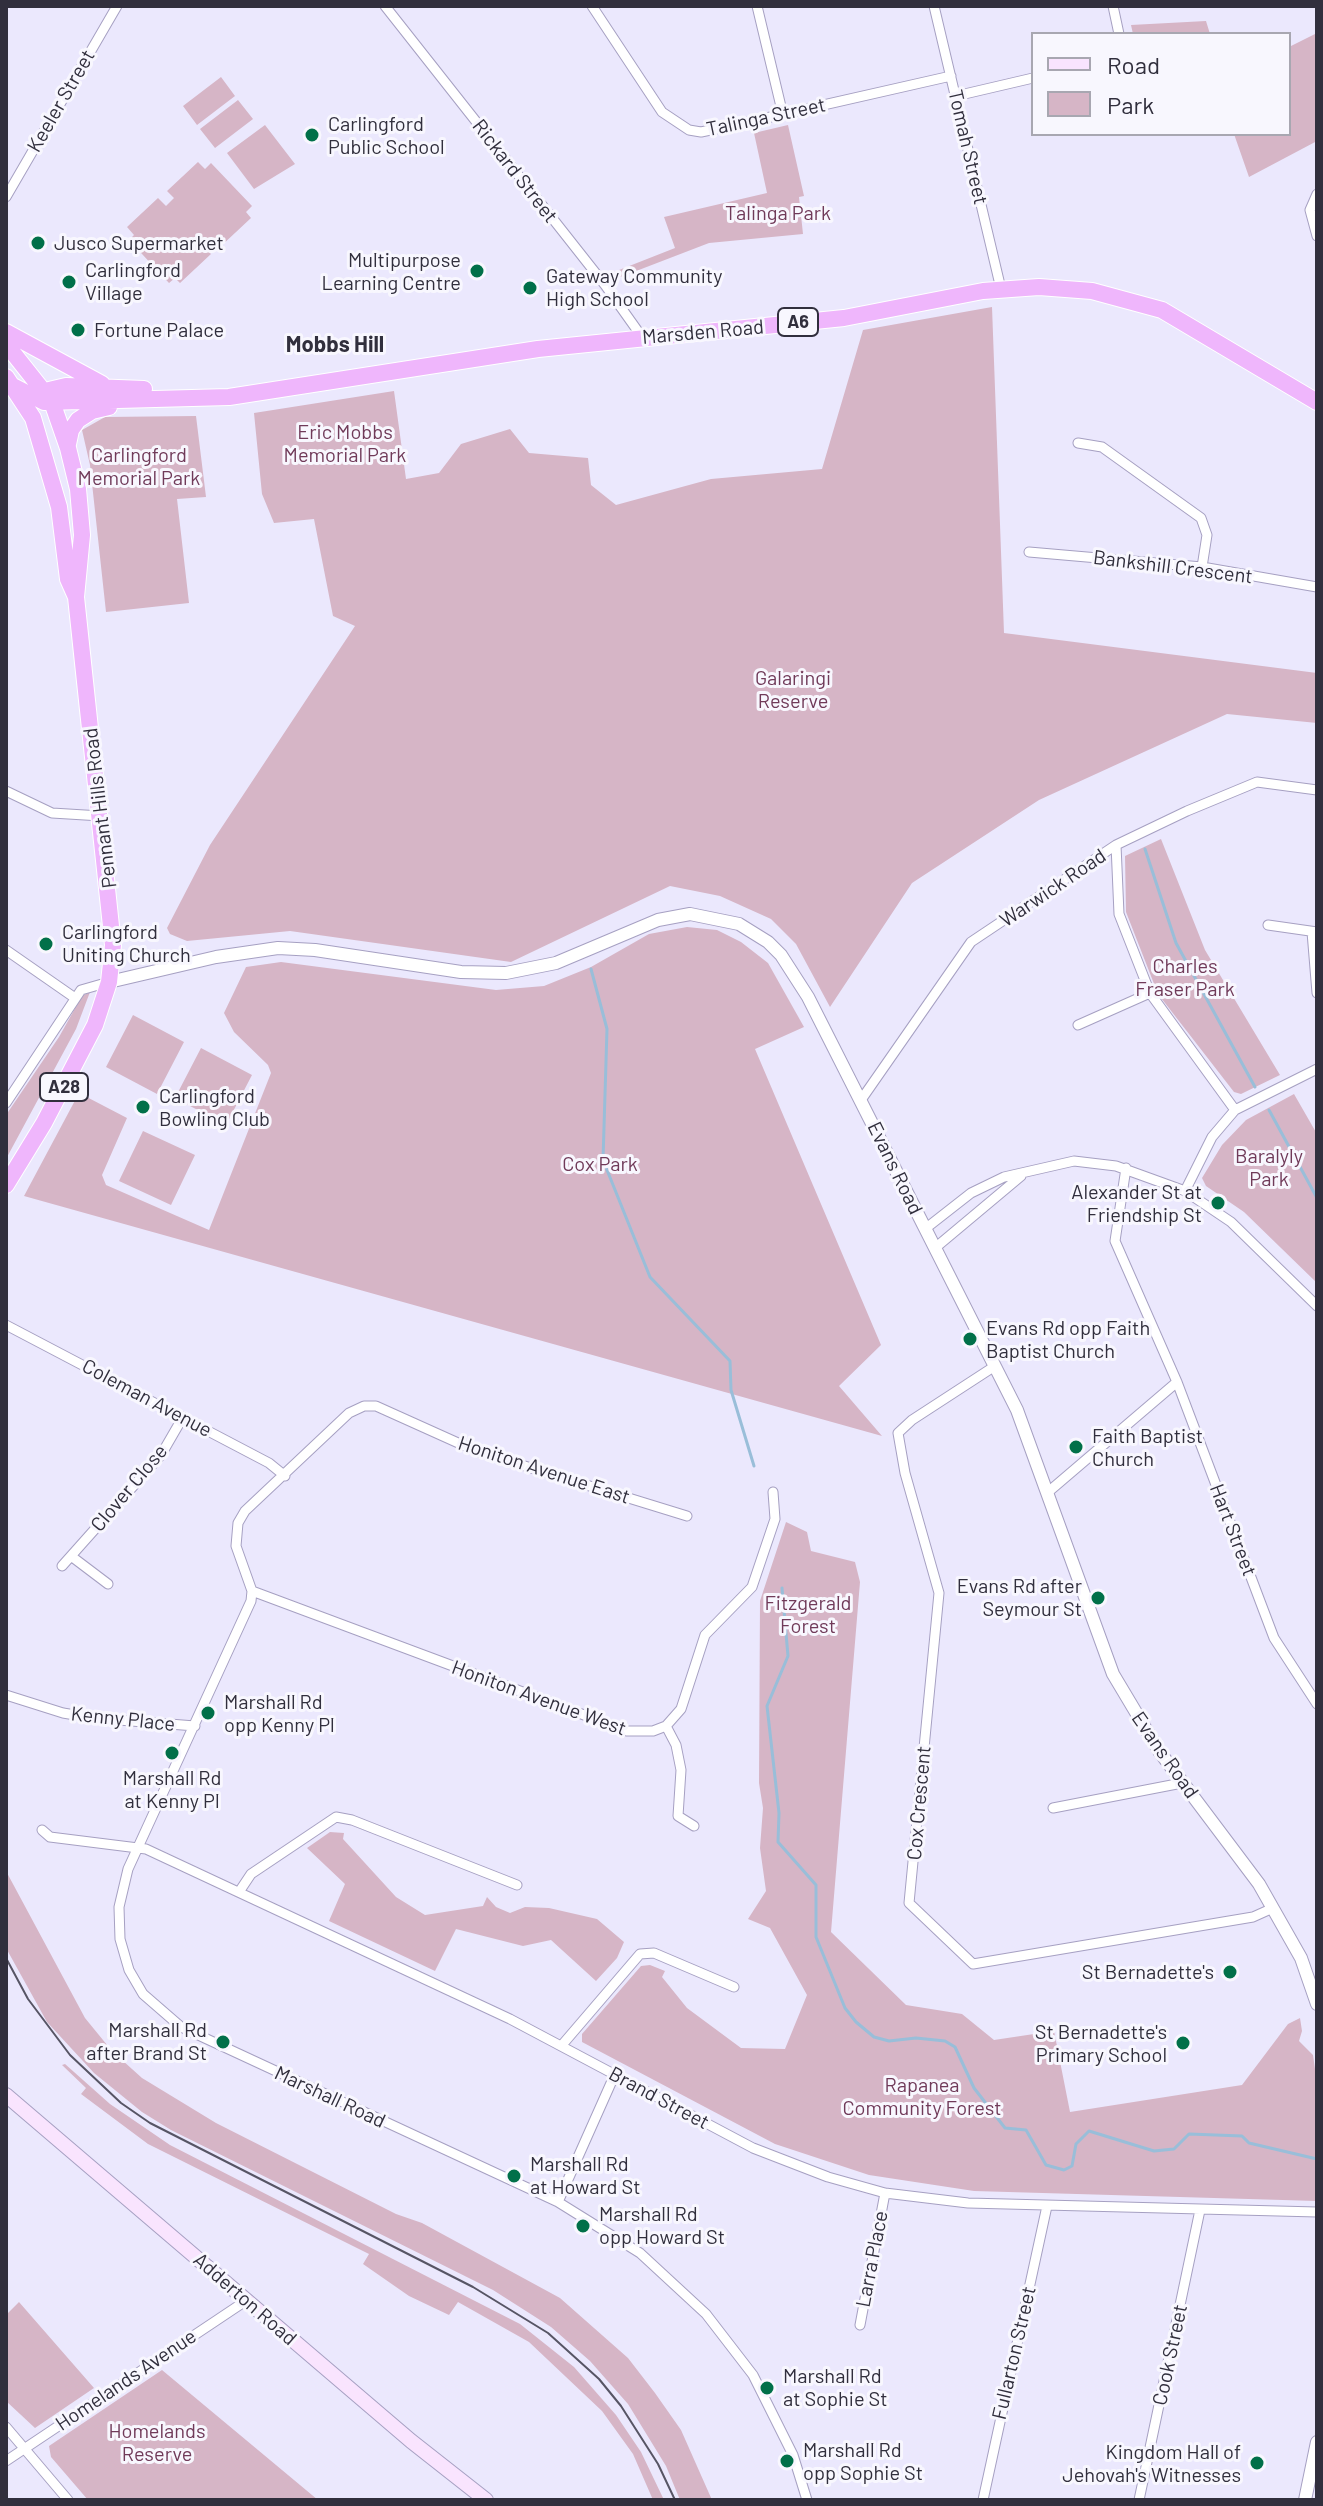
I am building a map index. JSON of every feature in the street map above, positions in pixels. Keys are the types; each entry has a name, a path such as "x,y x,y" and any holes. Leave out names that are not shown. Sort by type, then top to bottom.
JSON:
{"highway":[{"name":"Marsden Road","path":"45,398 130,400 229,397 538,349 844,318 1001,289 1039,287 1092,291 1162,310 1317,402"},
{"name":"A6","path":"6,332 107,387"},
{"name":"Pennant Hills Road","path":"6,344 45,398 68,448 78,489 82,535 76,597 113,926 109,982 82,1051 6,1185"},
{"name":"Pennant Hills Road","path":"10,382 38,430 57,500 68,579 76,597"},
{"path":"10,382 45,398 59,465 57,500"},
{"name":"Marsden Road","path":"45,398 66,386 230,387 253,391"},
{"path":"68,448 71,430 82,417 130,400"}],"main road":[{"name":"Adderton Road","path":"6,2095 486,2500"}],"street":[{"name":"Keeler Street","path":"6,197 117,6"},
{"name":"Rickard Street","path":"385,6 605,285 642,337"},
{"name":"Talinga Street","path":"592,6 662,112 679,124 701,132 951,76"},
{"path":"757,6 783,115"},
{"name":"Tomah Street","path":"934,6 1001,289"},
{"path":"1113,6 1119,32"},
{"path":"956,96 1031,78"},
{"path":"1317,194 1310,210 1317,236"},
{"path":"1078,443 1102,447 1201,518 1207,535 1202,567"},
{"name":"Bankshill Crescent","path":"1029,552 1202,567 1317,587"},
{"name":"Warwick Road","path":"861,1100 971,942 1116,845 1257,782 1317,790"},
{"path":"6,791 52,813 101,816"},
{"path":"1116,845 1119,914 1150,993 1235,1110"},
{"name":"Evans Road","path":"109,982 216,957 278,948 315,950 461,972 506,973 556,963 658,920 706,915 739,924 781,955 808,997 1017,1410 1113,1674 1141,1724 1244,1863 1273,1908 1301,1958 1317,2004"},
{"path":"1268,925 1314,932 1317,993"},
{"path":"6,950 75,998"},
{"path":"6,1103 75,998 86,987 109,982"},
{"path":"1078,1025 1150,993"},
{"path":"1185,1191 1212,1137 1235,1110 1317,1069"},
{"path":"925,1229 988,1184 1031,1170 1074,1161 1126,1168 1185,1191 1231,1222 1317,1306"},
{"name":"Hart Street","path":"1126,1168 1115,1241 1177,1382 1274,1638 1317,1704"},
{"path":"935,1248 985,1203 1031,1170"},
{"name":"Coleman Avenue","path":"6,1325 269,1463 285,1476"},
{"name":"Cox Crescent","path":"995,1366 912,1420 898,1433 905,1473 939,1593 909,1903 973,1964 1253,1917 1273,1908"},
{"path":"1047,1493 1177,1382"},
{"name":"Honiton Avenue East","path":"252,1591 236,1546 235,1530 245,1511 349,1413 364,1406 376,1406 476,1451 687,1516"},
{"name":"Clover Close","path":"62,1566 161,1455 183,1417"},
{"path":"694,1826 678,1816 681,1770 676,1745 666,1726 675,1719 687,1699 705,1635 741,1603 755,1582 775,1519 773,1492"},
{"path":"71,1556 108,1584"},
{"name":"Marshall Road","path":"252,1591 243,1622 122,1888 120,1939 135,1982 167,2017 204,2039 558,2202 640,2253 687,2294 721,2331 772,2408 807,2500"},
{"name":"Honiton Avenue West","path":"252,1591 627,1731 644,1733 666,1726"},
{"name":"Kenny Place","path":"6,1695 63,1713 124,1722 195,1726"},
{"path":"1053,1808 1182,1783"},
{"path":"239,1892 251,1874 336,1817 352,1820 517,1885"},
{"name":"Brand Street","path":"42,1830 50,1837 139,1846 562,2045 753,2148 828,2177 885,2193 1047,2206 1317,2212"},
{"path":"562,2045 640,1954 654,1953 734,1987"},
{"path":"558,2202 615,2074"},
{"name":"Larra Place","path":"860,2325 885,2193"},
{"name":"Fullarton Street","path":"983,2500 1047,2206"},
{"name":"Cook Street","path":"1139,2500 1200,2210"},
{"name":"Homelands Avenue","path":"6,2461 247,2300"},
{"path":"6,2427 68,2500"},
{"path":"1305,2500 1317,2442"}],"green space":[{"path":"1206,21 1209,32 1133,32 1131,25"},
{"path":"1317,33 1317,141 1249,177 1235,136 1291,136 1291,46"},
{"path":"221,77 235,96 197,125 183,106"},
{"path":"238,100 253,119 215,148 200,129"},
{"path":"265,125 295,164 254,189 227,153"},
{"name":"Talinga Park","path":"788,125 804,196 799,197 803,234 709,243 618,278 614,272 675,248 664,217 767,193 754,133"},
{"path":"198,162 205,169 211,163 252,206 246,212 251,218 220,247 214,241 206,249 211,254 180,283 175,278 169,283 129,240 134,235 127,227 158,198 166,206 174,198 167,191"},
{"name":"Galaringi Reserve","path":"992,307 1004,633 1317,673 1317,723 1227,714 1039,800 912,883 830,1007 796,944 771,919 720,896 670,886 511,962 290,931 187,941 170,934 167,928 210,845 355,626 333,616 314,519 274,523 262,494 254,413 394,391 406,479 439,473 461,444 510,429 529,453 588,458 591,485 616,505 711,479 822,469 863,330"},
{"name":"Carlingford Memorial Park","path":"196,416 206,497 177,499 189,603 106,612 90,465 82,430 105,417"},
{"name":"Charles Fraser Park","path":"1161,839 1205,950 1280,1075 1241,1094 1234,1092 1158,994 1126,912 1125,856"},
{"name":"Cox Park","path":"687,927 717,930 741,942 768,963 804,1027 755,1049 881,1345 839,1386 882,1436 24,1196 79,1093 127,1118 102,1175 106,1185 209,1230 271,1073 268,1065 234,1032 224,1013 246,967 281,962 496,990 544,986 591,967 649,934"},
{"path":"90,992 76,1029 6,1159 6,1115 59,1037 82,996"},
{"path":"133,1015 184,1042 157,1094 106,1067"},
{"path":"201,1048 252,1075 226,1125 175,1098"},
{"name":"Baralyly Park","path":"1294,1094 1317,1134 1317,1283 1244,1212 1206,1186 1202,1178 1222,1145 1246,1120"},
{"path":"143,1131 195,1155 171,1205 119,1181"},
{"name":"Rapanea Community Forest","path":"786,1522 807,1532 811,1551 855,1562 860,1582 831,1932 906,2005 962,2014 994,2040 1054,2031 1070,2112 1242,2085 1288,2024 1300,2018 1302,2031 1299,2041 1313,2055 1317,2083 1317,2201 974,2191 869,2175 775,2144 582,2042 582,2034 641,1966 650,1965 665,1971 662,1977 687,2008 741,2048 785,2049 807,1995 770,1928 748,1919 766,1891 760,1848 763,1808 759,1783 760,1601"},
{"path":"330,1832 344,1833 343,1839 396,1897 425,1915 483,1906 487,1897 496,1907 510,1913 525,1907 549,1908 597,1919 624,1942 617,1958 596,1981 551,1940 523,1946 456,1929 435,1971 329,1921 345,1884 307,1848"},
{"path":"6,1871 85,2018 112,2051 142,2078 216,2123 396,2214 422,2223 560,2298 628,2358 655,2393 681,2430 712,2500 680,2500 666,2466 628,2404 590,2361 551,2327 493,2290 171,2130 142,2112 94,2073 47,2022 6,1948"},
{"path":"65,2064 110,2104 170,2145 520,2324 574,2367 616,2415 641,2452 664,2500 653,2500 633,2454 602,2411 529,2342 458,2302 449,2315 409,2296 363,2264 369,2254 148,2144 81,2094 86,2088 62,2065"},
{"path":"19,2302 94,2388 35,2428 6,2401 6,2315"},
{"name":"Homelands Reserve","path":"162,2370 318,2500 88,2500 51,2457 49,2446"}],"waterway":[{"path":"1145,849 1176,943 1255,1087"},
{"path":"591,969 607,1029 603,1160 650,1277 730,1361 731,1390 754,1466"},
{"path":"1269,1110 1317,1198"},
{"path":"782,1588 788,1656 767,1706 779,1813 778,1842 816,1885 816,1937 845,2008 856,2022 874,2037 889,2041 916,2038 945,2041 955,2047 974,2088 1005,2128 1026,2130 1046,2165 1064,2170 1072,2166 1076,2144 1089,2131 1154,2151 1174,2149 1189,2134 1242,2136 1249,2143 1317,2159"}],"tram line":[{"path":"6,1958 28,1999 70,2055 121,2103 150,2123 473,2287 548,2333 599,2379 621,2406 658,2464 675,2500"}],"place":[{"name":"Carlingford Public School","path":"312,135"},
{"name":"Jusco Supermarket","path":"38,243"},
{"name":"Multipurpose Learning Centre","path":"477,271"},
{"name":"Carlingford Village","path":"69,282"},
{"name":"Gateway Community High School","path":"530,288"},
{"name":"Fortune Palace","path":"78,330"},
{"name":"Carlingford Uniting Church","path":"46,944"},
{"name":"Carlingford Bowling Club","path":"143,1107"},
{"name":"Alexander St at Friendship St","path":"1218,1203"},
{"name":"Evans Rd opp Faith Baptist Church","path":"970,1339"},
{"name":"Faith Baptist Church","path":"1076,1447"},
{"name":"Evans Rd after Seymour St","path":"1098,1598"},
{"name":"Marshall Rd opp Kenny Pl","path":"208,1713"},
{"name":"Marshall Rd at Kenny Pl","path":"172,1753"},
{"name":"St Bernadette's","path":"1230,1972"},
{"name":"Marshall Rd after Brand St","path":"223,2042"},
{"name":"St Bernadette's Primary School","path":"1183,2043"},
{"name":"Marshall Rd at Howard St","path":"514,2176"},
{"name":"Marshall Rd opp Howard St","path":"583,2226"},
{"name":"Marshall Rd at Sophie St","path":"767,2388"},
{"name":"Marshall Rd opp Sophie St","path":"787,2461"},
{"name":"Kingdom Hall of Jehovah's Witnesses","path":"1257,2463"}],"district":[{"name":"Mobbs Hill","path":"335,345"}],"park label":[{"name":"Eric Mobbs Memorial Park","path":"345,444"},
{"name":"Fitzgerald Forest","path":"808,1614"}]}
